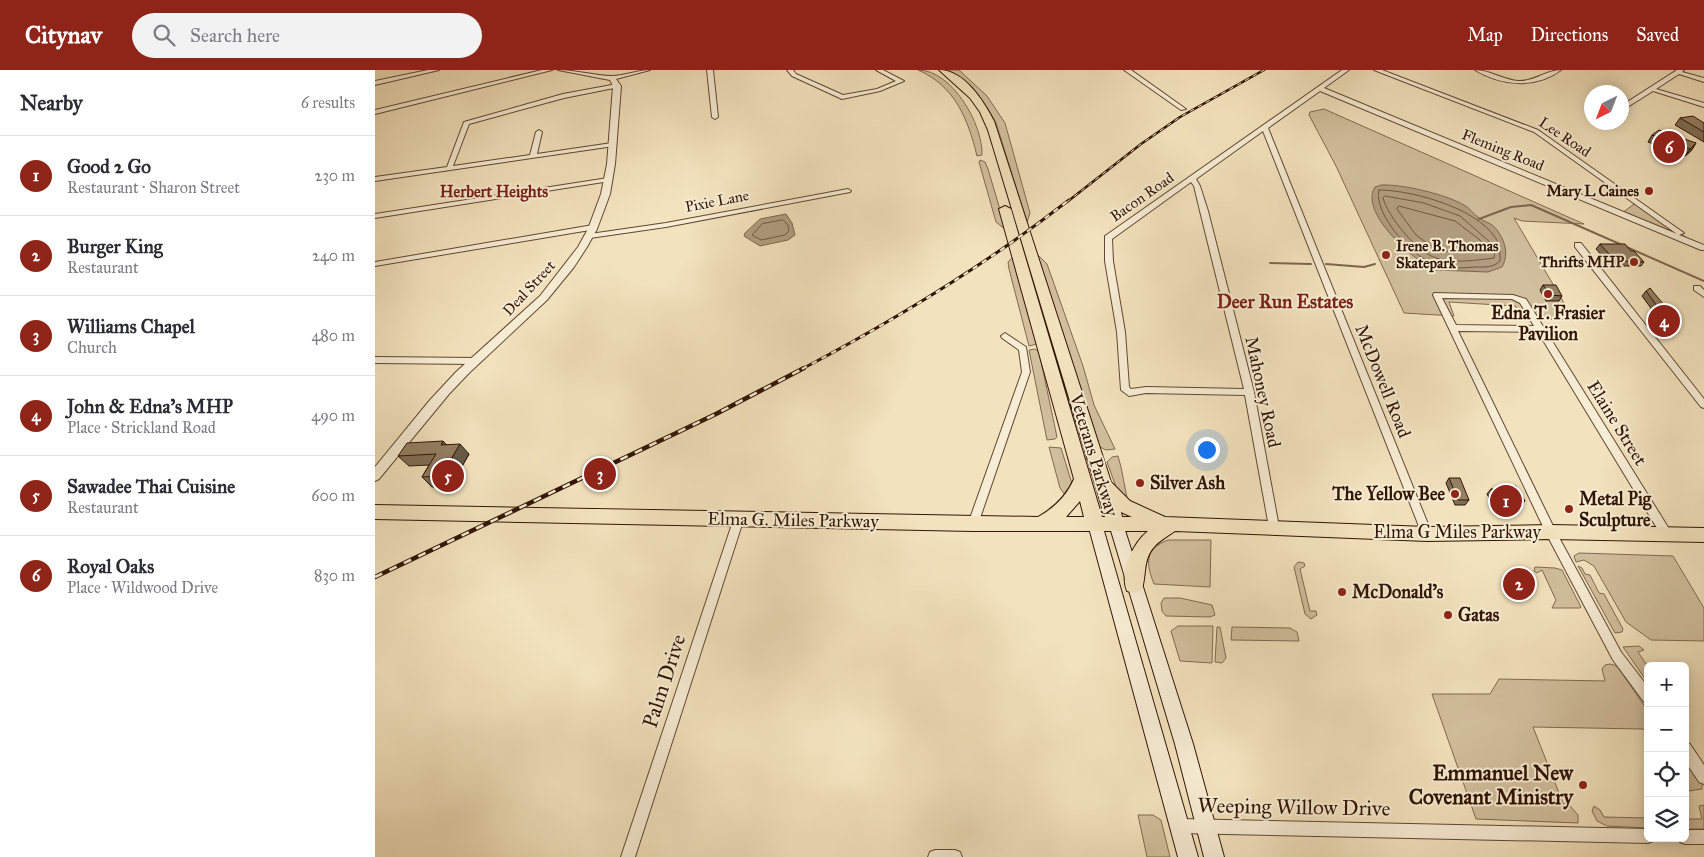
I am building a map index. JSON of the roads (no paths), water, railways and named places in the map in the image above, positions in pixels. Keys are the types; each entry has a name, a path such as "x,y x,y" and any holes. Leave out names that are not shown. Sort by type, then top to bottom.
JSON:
{"main road":[{"name":"Veterans Parkway","path":"932,70 959,91 977,117 1015,242 1180,826 1187,857"},
{"name":"Veterans Parkway","path":"943,70 968,89 987,116 1161,668 1207,826 1214,857"},
{"path":"1039,524 1067,507 1077,492 1081,480"},
{"path":"1103,483 1115,497 1131,510 1172,524"},
{"name":"Elma G. Miles Parkway","path":"375,512 973,524 1210,525"},
{"path":"1134,585 1137,555 1142,546 1172,524"},
{"name":"Elma G Miles Parkway","path":"1210,525 1427,534 1551,532 1704,535"}],"street":[{"path":"375,84 435,70"},
{"path":"375,112 549,70"},
{"path":"561,70 614,82"},
{"path":"449,169 466,123 614,82 634,72 647,70"},
{"path":"710,70 715,116"},
{"path":"790,70 794,74 838,96 851,96 878,90 901,81 879,70"},
{"path":"1127,70 1183,109"},
{"name":"Bacon Road","path":"1249,392 1146,390 1129,393 1124,388 1121,332 1109,261 1108,238 1346,70"},
{"name":"Lee Road","path":"1377,70 1536,131 1695,244"},
{"path":"1478,70 1505,79 1529,84 1540,81 1558,70"},
{"path":"1629,104 1680,71 1704,80"},
{"name":"Deal Street","path":"375,476 455,379 546,296 566,272 591,232 602,208 608,180 612,145 614,82"},
{"name":"Fleming Road","path":"1319,88 1704,248"},
{"path":"1652,89 1704,105"},
{"name":"McDowell Road","path":"1265,128 1427,534"},
{"path":"533,156 539,132"},
{"path":"375,180 612,145"},
{"name":"Mahoney Road","path":"1192,179 1197,186 1249,392 1274,527"},
{"path":"375,216 608,180"},
{"name":"Pixie Lane","path":"375,264 591,232 666,225 848,191"},
{"path":"1578,245 1704,405"},
{"path":"1697,288 1704,295"},
{"name":"Elaine Street","path":"1453,328 1437,298 1438,294 1516,298 1525,304 1667,535"},
{"path":"1540,329 1453,328 1551,532 1617,656 1644,693"},
{"path":"973,524 1026,372 1023,348 1005,336"},
{"path":"375,360 476,361"},
{"name":"Palm Drive","path":"628,857 739,518"},
{"path":"1687,752 1704,777"},
{"name":"Weeping Willow Drive","path":"1180,826 1644,836"},
{"path":"1689,837 1704,837"},
{"path":"935,857 955,857"}],"water":[{"path":"1381,185 1423,190 1466,206 1479,218 1492,225 1503,239 1506,251 1502,267 1488,272 1436,270 1434,272 1429,270 1430,268 1411,254 1389,233 1380,221 1374,209 1372,197 1375,187"},
{"path":"786,214 792,223 795,235 788,240 760,246 744,236 760,219"}],"waterway":[{"path":"1479,219 1511,207 1531,205 1704,281"},
{"path":"1270,263 1311,264"},
{"path":"1326,264 1364,267 1375,264"}],"railway":[{"path":"1067,202 1141,144 1180,117 1264,70"},
{"path":"802,369 906,311 1005,247 1069,200"},
{"path":"375,577 716,414 804,368"}],"place":[{"name":"Royal Oaks","path":"1669,147"},
{"name":"Mary L Caines","path":"1649,191"},
{"name":"Irene B. Thomas Skatepark","path":"1386,255"},
{"name":"Thrifts MHP","path":"1634,262"},
{"name":"Edna T. Frasier Pavilion","path":"1548,294"},
{"name":"John & Edna's MHP","path":"1664,321"},
{"name":"Williams Chapel","path":"600,474"},
{"name":"Sawadee Thai Cuisine","path":"448,476"},
{"name":"Silver Ash","path":"1140,483"},
{"name":"The Yellow Bee","path":"1455,494"},
{"name":"Good 2 Go","path":"1506,501"},
{"name":"Metal Pig Sculpture","path":"1569,509"},
{"name":"Burger King","path":"1519,584"},
{"name":"McDonald's","path":"1342,592"},
{"name":"Gatas","path":"1448,615"},
{"name":"Emmanuel New Covenant Ministry","path":"1583,785"}],"district":[{"name":"Herbert Heights","path":"494,191"},
{"name":"Deer Run Estates","path":"1285,301"}]}
